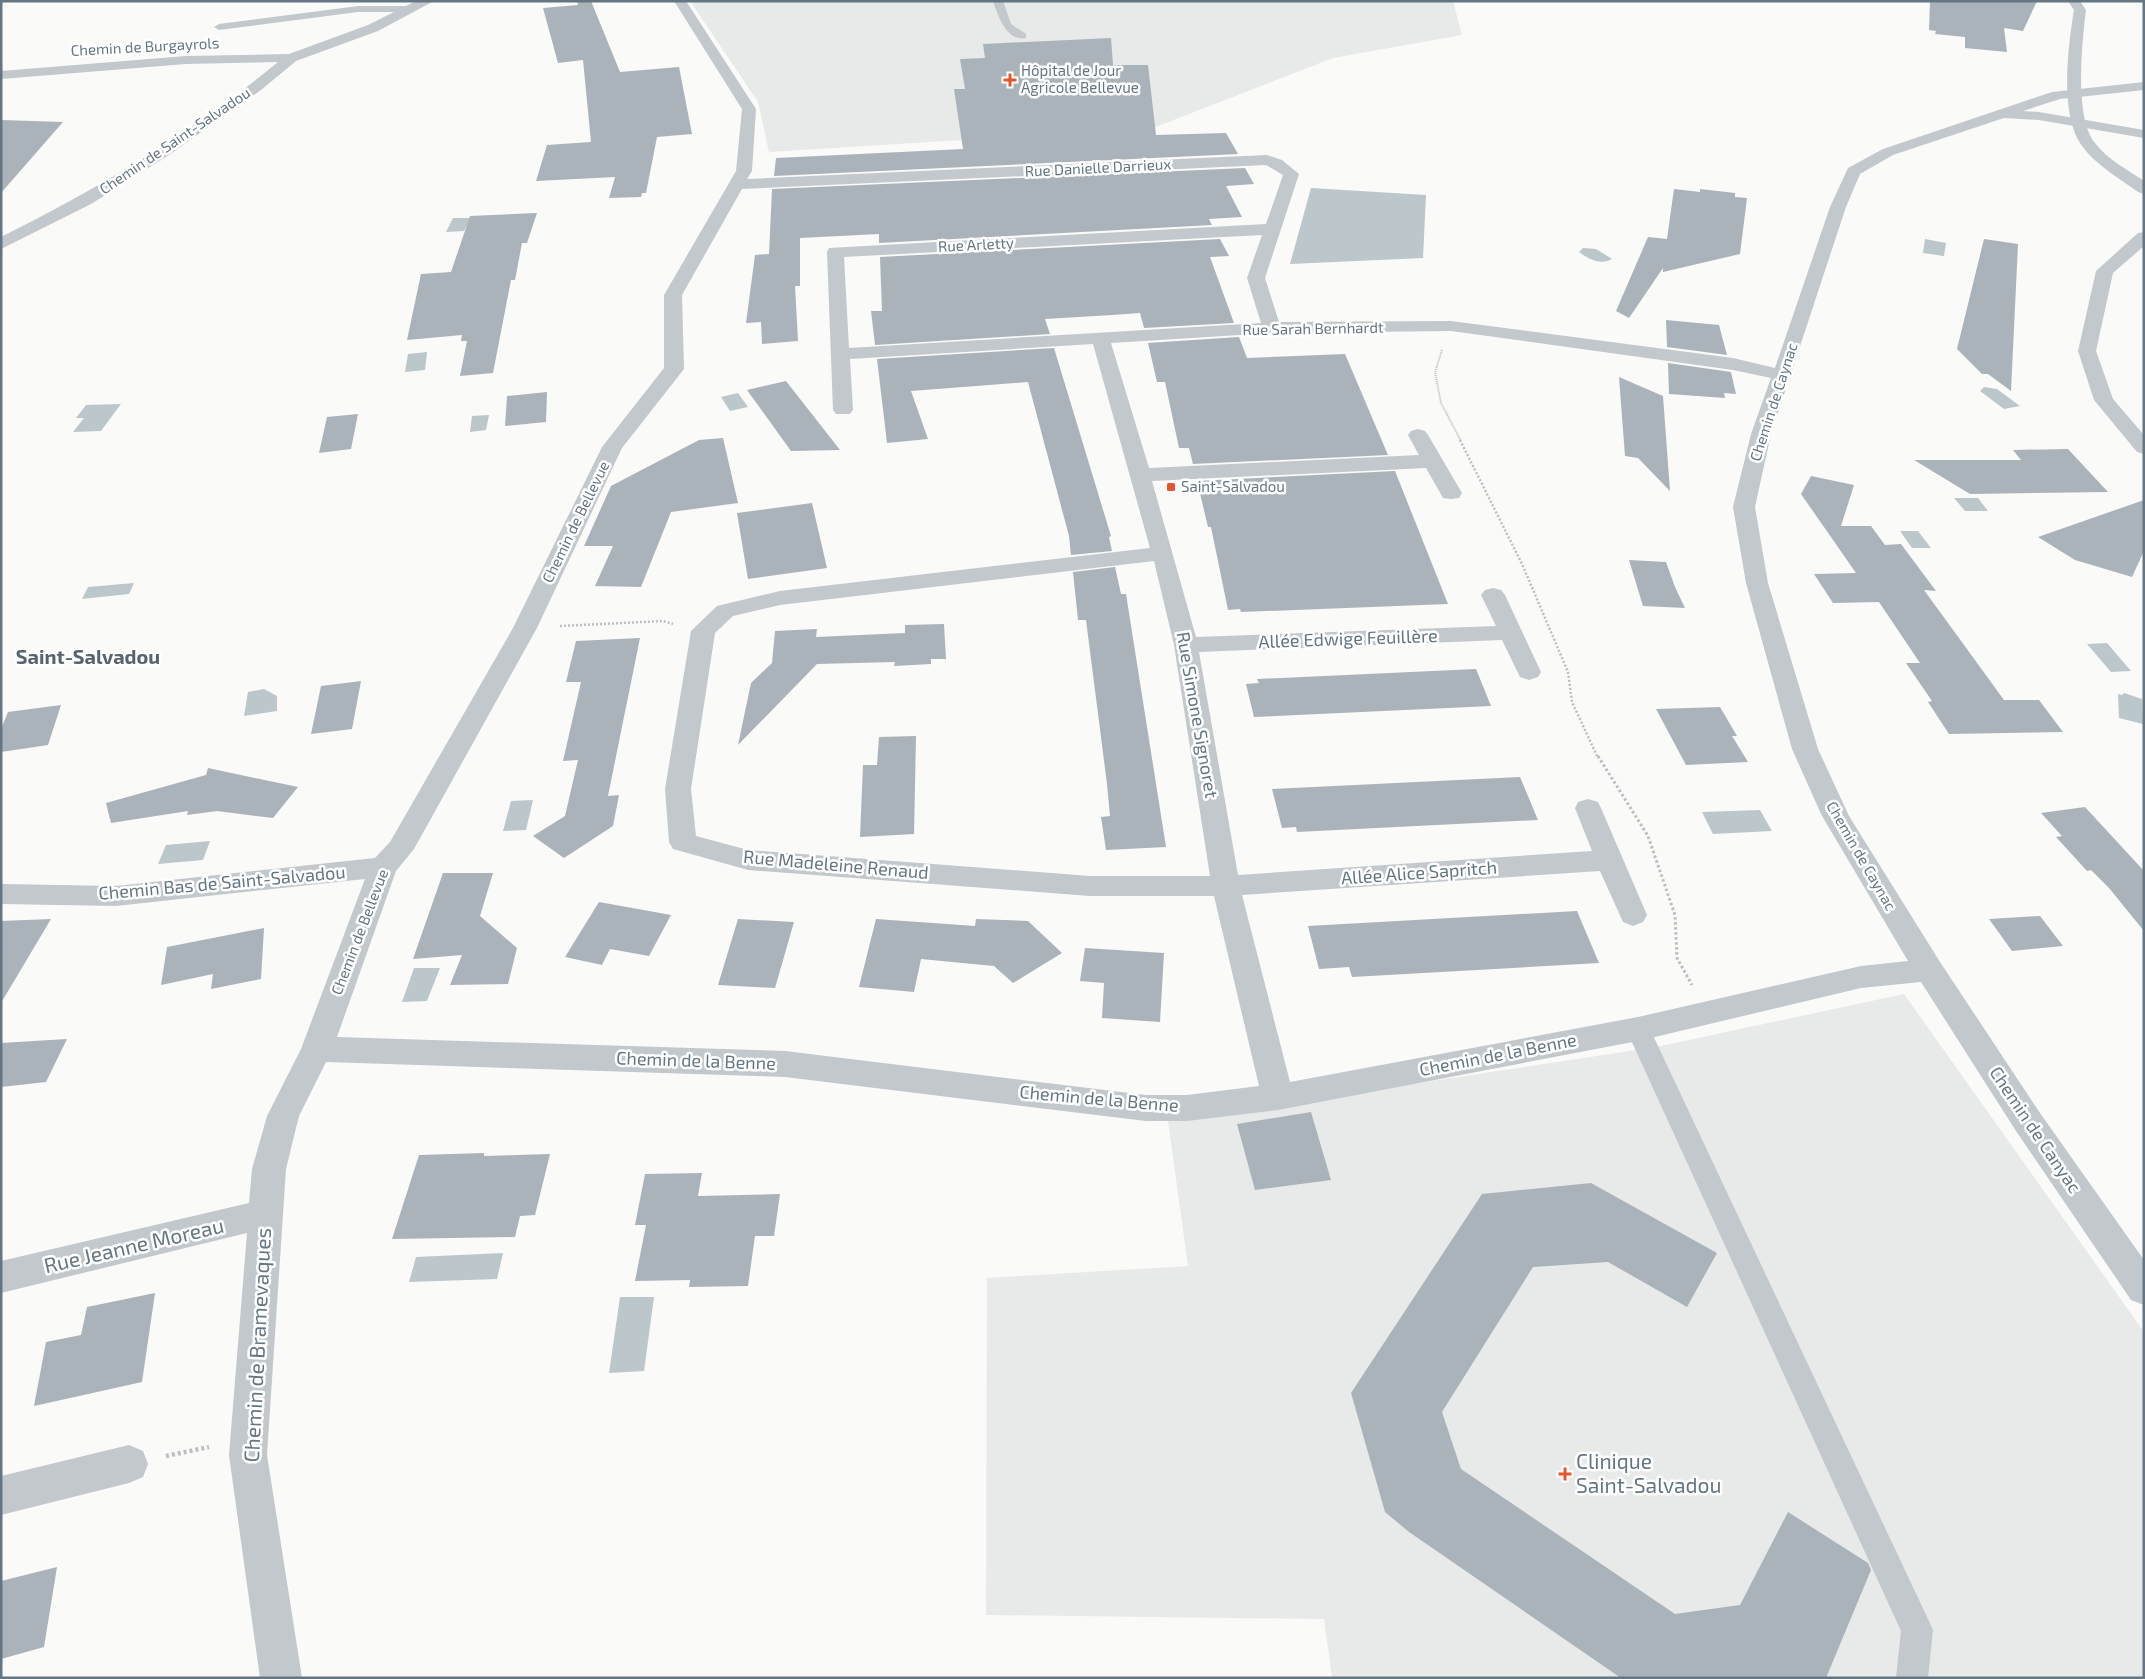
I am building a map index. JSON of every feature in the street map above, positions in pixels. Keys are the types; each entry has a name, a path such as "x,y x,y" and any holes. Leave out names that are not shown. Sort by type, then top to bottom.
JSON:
{"street":[{"name":"Chemin de Saint-Salvadou","path":"1,244 85,201 164,152 256,87 291,58 373,28 407,9 428,1"},
{"name":"Chemin de Bellevue","path":"316,1049 383,867 400,849 525,628 612,447 674,368 673,295 744,171 749,109 680,1"},
{"path":"2074,1 2080,10 2075,39 2075,91 2079,118 2087,144 2144,189"},
{"name":"Chemin de Burgayrols","path":"1,75 186,60 291,58"},
{"name":"Chemin de Caynac","path":"1929,970 1836,816 1805,749 1757,584 1744,507 1761,434 1838,207 1853,171 1888,152 2057,95 2075,91 2115,91 2144,86"},
{"name":"Chemin de Caynac","path":"2028,105 2079,118"},
{"name":"Chemin de Caynac","path":"2001,115 2079,118"},
{"path":"2079,118 2144,127"},
{"path":"2079,118 2144,134"},
{"name":"Rue Danielle Darrieux","path":"738,184 1267,160 1277,163 1291,174 1256,278 1272,328"},
{"name":"Rue Arletty","path":"843,410 835,252 1274,229"},
{"path":"2144,237 2132,250 2106,271 2087,352 2104,400 2144,448"},
{"name":"Rue Sarah Bernhardt","path":"840,354 1272,328 1451,326 1733,364 1782,375"},
{"name":"Rue Simone Signoret","path":"1100,338 1163,554 1186,645 1226,886 1278,1096"},
{"path":"1418,434 1451,493"},
{"path":"1140,476 1434,461"},
{"path":"703,631 725,611 780,598 1163,554"},
{"path":"1493,596 1529,672"},
{"name":"Rue Madeleine Renaud","path":"703,631 678,789 683,842 748,860 1090,886 1226,886"},
{"name":"Allée Edwige Feuillère","path":"1186,645 1510,633"},
{"path":"1588,808 1633,915"},
{"name":"Allée Alice Sapritch","path":"1226,886 1611,860"},
{"name":"Chemin Bas de Saint-Salvadou","path":"1,894 116,896 383,867"},
{"name":"Chemin de la Benne","path":"316,1049 785,1064 1146,1108 1187,1108 1278,1096 1638,1029 1861,977 1929,970"},
{"name":"Chemin de Canyac","path":"1929,970 2028,1122 2144,1289"},
{"name":"Chemin de Bramevaques","path":"281,1678 248,1455 269,1169 283,1116 316,1049"},
{"name":"Rue Jeanne Moreau","path":"1,1277 266,1214"},
{"path":"1,1496 129,1464"}],"lane":[{"path":"998,1 1007,26 1022,36"},
{"path":"219,27 358,9 407,9"},
{"path":"1638,1029 1917,1630 1912,1678"}],"path":[{"path":"1451,326 1435,372 1441,403 1489,494 1522,564 1568,672 1572,702 1599,759 1648,836 1675,915 1677,958 1710,1013"},
{"path":"525,628 663,621 703,631"},
{"path":"129,1464 249,1438"}],"shaded area":[{"name":"Hôpital de Jour Agricole Bellevue","path":"690,1 1453,1 1462,35 1333,58 1153,128 769,152 758,102"},
{"path":"1311,188 1426,195 1423,258 1290,264"},
{"path":"453,218 471,218 464,231 446,232"},
{"path":"1925,239 1946,243 1944,256 1923,253"},
{"path":"1583,248 1596,249 1612,259 1603,262 1586,257 1579,252"},
{"path":"427,352 425,370 405,372 408,354"},
{"path":"1984,387 1997,389 2020,406 2004,409 1980,391"},
{"path":"738,393 748,407 730,411 721,397"},
{"path":"121,404 101,431 73,432 84,418 76,418 86,405"},
{"path":"489,415 486,430 470,432 472,416"},
{"path":"1954,498 1978,498 1988,511 1965,511"},
{"path":"1900,531 1918,531 1931,548 1912,548"},
{"path":"134,583 129,594 82,599 88,587"},
{"path":"2107,643 2131,671 2111,672 2087,644"},
{"path":"264,689 277,696 277,711 244,716 248,692"},
{"path":"2124,693 2142,699 2143,724 2119,718 2118,694 2122,695"},
{"path":"533,800 526,830 503,831 511,801"},
{"path":"1760,810 1772,831 1713,834 1702,812"},
{"path":"210,841 203,860 158,864 166,845"},
{"path":"414,968 440,968 427,1001 402,1002"},
{"name":"Clinique Saint-Salvadou","path":"1904,994 2144,1332 2144,1678 1332,1678 1324,1619 986,1615 987,1278 1188,1266 1168,1121 1656,1047"},
{"path":"503,1253 497,1279 409,1282 416,1257"},
{"path":"620,1297 654,1297 644,1371 609,1373"}],"building":[{"path":"577,1 591,1 620,72 679,67 692,134 657,137 646,193 642,193 641,197 609,198 615,177 536,181 547,145 591,142 583,60 558,63 543,8 578,5"},
{"path":"1930,1 2037,1 2023,31 2004,28 2007,52 1965,48 1965,37 1935,34 1936,31 1929,30"},
{"path":"1111,38 1113,65 1148,65 1156,135 1226,133 1238,154 774,176 776,158 963,149 954,89 965,89 960,59 985,58 983,44"},
{"path":"1,120 63,122 1,193"},
{"path":"1245,168 1254,184 1226,186 1242,217 1209,219 1212,225 879,243 879,234 800,238 800,286 795,286 798,341 762,344 761,322 746,323 755,255 769,254 772,189"},
{"path":"1674,189 1700,192 1700,189 1735,193 1735,197 1747,198 1740,254 1663,272 1663,268 1629,318 1616,311 1648,237 1667,239"},
{"path":"537,213 527,243 522,243 515,280 511,280 493,373 460,376 467,341 461,341 462,335 407,340 421,274 451,272 470,216"},
{"path":"1220,239 1229,256 1210,257 1234,323 1144,328 1140,313 1045,319 1050,334 875,345 871,311 882,311 880,257"},
{"path":"1984,239 2018,244 2011,391 1988,374 1982,374 1957,349"},
{"path":"1666,320 1719,325 1727,355 1667,347"},
{"path":"1239,337 1247,358 1345,354 1388,455 1193,464 1189,448 1179,448 1165,382 1157,382 1148,343"},
{"path":"1054,348 1111,536 1109,537 1112,551 1071,555 1069,536 1028,382 911,391 928,439 887,443 877,359"},
{"path":"1668,363 1731,372 1736,394 1724,393 1725,398 1669,394"},
{"path":"1619,377 1663,396 1670,491 1638,458 1625,456"},
{"path":"786,381 840,450 791,451 747,390"},
{"path":"547,392 546,422 505,426 507,396"},
{"path":"358,414 351,449 319,453 327,417"},
{"path":"723,438 738,503 671,512 641,587 595,586 613,546 584,546 611,486 699,440"},
{"path":"2068,449 2108,492 1970,494 1914,460 2021,460 2013,450"},
{"path":"1395,471 1448,604 1241,612 1240,609 1228,610 1211,527 1208,527 1197,481"},
{"path":"1811,476 1854,485 1841,526 1871,526 1885,545 1901,544 1936,591 1924,590 2004,700 2039,700 2063,732 1949,734 1928,702 1932,701 1906,663 1920,663 1879,602 1833,603 1814,574 1856,573 1801,494"},
{"path":"2144,500 2144,551 2132,577 2075,560 2038,537"},
{"path":"812,503 827,568 748,579 737,513"},
{"path":"1629,560 1666,562 1685,608 1643,606"},
{"path":"1115,567 1121,594 1126,594 1166,847 1106,850 1101,817 1110,816 1107,784 1086,620 1078,620 1073,572"},
{"path":"944,624 946,659 931,659 931,664 894,666 895,662 817,664 738,745 751,683 772,663 775,631 817,629 816,637 905,633 905,625"},
{"path":"640,638 608,796 619,795 613,826 564,858 533,836 565,816 578,760 563,761 581,682 566,682 576,641"},
{"path":"1476,669 1491,706 1254,717 1246,684 1259,683 1257,679"},
{"path":"361,681 352,729 311,734 321,686"},
{"path":"61,705 48,745 1,752 1,729 8,712"},
{"path":"1720,707 1737,736 1732,736 1748,762 1686,765 1656,709"},
{"path":"916,736 914,834 860,837 863,765 877,765 879,737"},
{"path":"208,768 298,787 273,818 217,811 187,815 188,811 111,823 106,803 206,775"},
{"path":"1520,777 1538,820 1297,832 1296,827 1282,828 1272,789"},
{"path":"2085,807 2144,871 2144,931 2109,888 2091,870 2087,871 2056,837 2062,836 2041,813"},
{"path":"443,873 493,873 480,916 517,948 508,984 450,985 462,955 413,959"},
{"path":"599,902 671,915 649,956 610,949 602,965 565,957"},
{"path":"1577,911 1599,963 1352,977 1349,967 1319,969 1308,926"},
{"path":"2040,916 2063,946 2012,951 1989,919"},
{"path":"51,919 1,1003 1,921"},
{"path":"738,919 794,922 775,988 718,985"},
{"path":"876,919 975,926 976,919 1028,921 1062,953 1013,983 994,966 921,959 914,992 859,987"},
{"path":"264,928 261,979 211,989 213,974 161,985 167,947"},
{"path":"1085,948 1164,953 1160,1022 1102,1018 1104,983 1080,981"},
{"path":"67,1039 46,1082 1,1087 1,1043"},
{"path":"1311,1112 1331,1180 1255,1190 1237,1124"},
{"path":"484,1153 484,1156 550,1154 535,1215 520,1216 515,1237 392,1239 419,1155"},
{"path":"702,1173 698,1196 780,1194 774,1236 755,1236 748,1286 689,1287 690,1280 635,1281 646,1225 635,1225 645,1174"},
{"path":"1591,1183 1717,1253 1687,1307 1608,1262 1533,1267 1442,1412 1461,1469 1675,1614 1740,1605 1788,1512 1868,1563 1871,1570 1826,1678 1621,1678 1409,1532 1385,1512 1351,1393 1482,1194"},
{"path":"155,1293 142,1382 34,1406 46,1342 81,1335 87,1307"},
{"path":"57,1567 44,1647 1,1659 1,1581"}],"place":[{"name":"Hôpital de Jour Agricole Bellevue","path":"1010,80"},
{"name":"Saint-Salvadou","path":"1171,487"},
{"name":"Clinique Saint-Salvadou","path":"1565,1474"}],"district":[{"name":"Saint-Salvadou","path":"88,657"}]}
